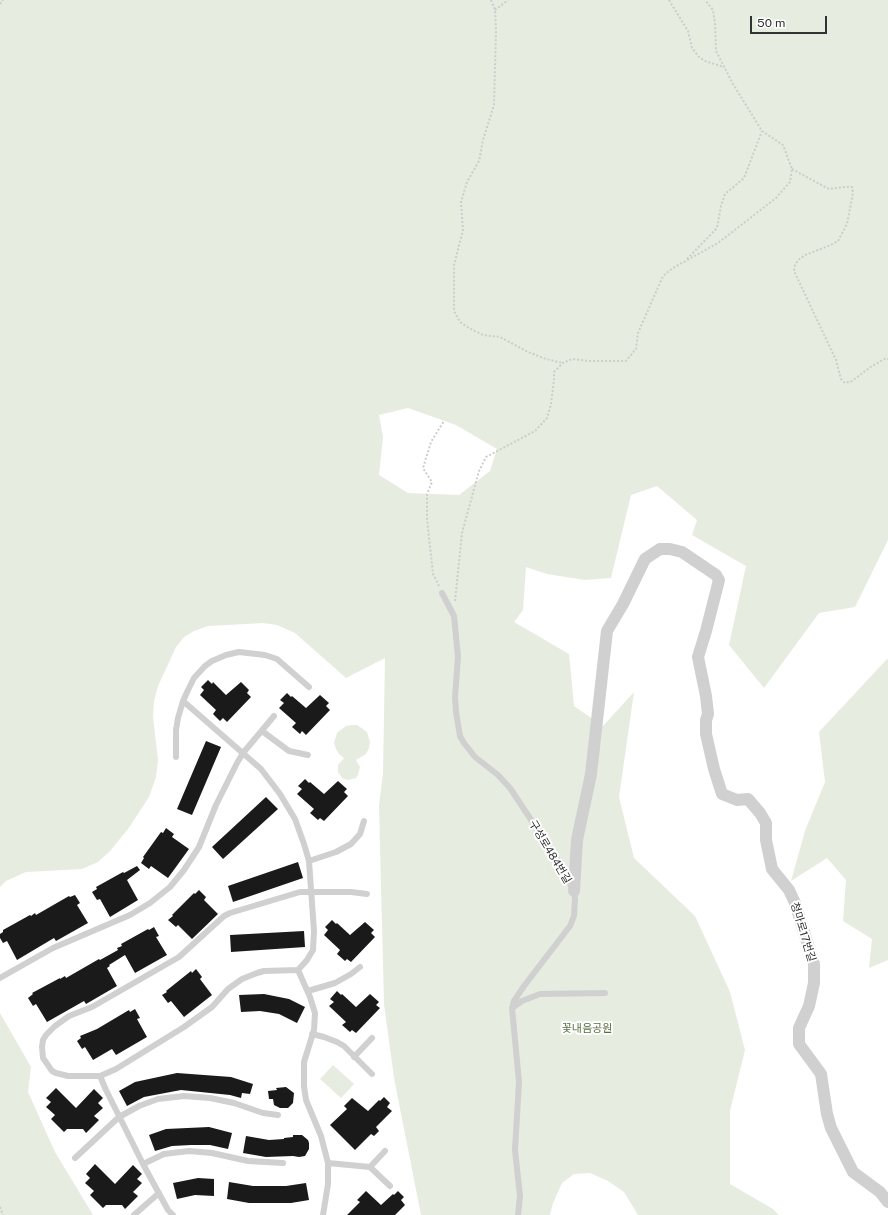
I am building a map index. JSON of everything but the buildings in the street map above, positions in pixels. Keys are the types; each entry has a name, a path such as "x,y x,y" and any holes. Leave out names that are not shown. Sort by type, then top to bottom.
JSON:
{"street":[{"name":"청마로17번길","path":"574,891 577,840 591,774 607,631 645,559 660,549 670,549 682,552 716,575 718,580 706,631 698,657 708,714 706,720 706,734 714,769 722,794 737,800 748,800 760,813 766,823 766,840 772,869 789,890 795,903 814,964 814,983 809,1006 799,1028 799,1044 821,1074 827,1114 831,1128 853,1172 880,1192 888,1202"}],"lane":[{"name":"구성로484번길","path":"442,593 454,616 458,657 454,697 460,736 475,757 498,775 510,788 557,859 574,891 574,916 570,926 524,986 512,1008"},
{"path":"176,757 176,730 183,701 191,684 205,666 218,658 233,652 257,653 272,657 309,687"},
{"path":"183,701 267,776 287,804 300,830 309,861 312,891 313,950 308,960 298,970 264,971 242,979 228,989 212,1007 184,1027 116,1069 100,1076 68,1076 52,1071 45,1063 42,1053 43,1040 50,1030 69,1016 92,1007 179,957 224,916 300,892 312,891 351,892 367,894"},
{"path":"0,978 53,948 130,915 150,903 170,887 184,870 199,847 225,786 243,753 274,716"},
{"path":"262,731 289,751 308,754"},
{"path":"309,861 336,852 351,844 360,834 364,822"},
{"path":"308,991 335,983 351,974 360,966"},
{"path":"298,970 308,991 315,1013 315,1025 304,1062 305,1094 307,1104 321,1136 328,1163 328,1184 323,1215"},
{"path":"518,1215 520,1196 515,1150 519,1082 512,1008 522,1001 540,994 605,993"},
{"path":"312,1034 337,1042 372,1074"},
{"path":"354,1057 372,1038"},
{"path":"100,1076 143,1164 168,1210 173,1215"},
{"path":"75,1158 119,1117 149,1102 166,1098 184,1096 200,1097 222,1101 263,1113 278,1115"},
{"path":"143,1164 164,1154 189,1151 248,1161 283,1162"},
{"path":"370,1167 385,1151"},
{"path":"328,1163 370,1167 390,1186"},
{"path":"134,1215 159,1193"}],"path":[{"path":"0,4 3,0"},
{"path":"491,0 495,10 496,30 494,105 483,140 479,161 467,182 461,202 463,230 454,265 454,311 460,322 483,335 500,337 546,359 563,363"},
{"path":"495,10 508,0"},
{"path":"669,0 688,31 692,48 699,57 705,61 717,63 724,67"},
{"path":"454,616 462,533 479,471 486,457 535,431 547,418 551,404 554,372 563,363 572,359 590,362 626,361 636,349 638,333 663,276 673,268 718,243 776,198 790,182 792,169 784,145 762,131 733,84 716,51 715,23 712,10 705,0"},
{"path":"684,262 717,228 725,194 744,178 762,131"},
{"path":"792,169 829,189 844,187 852,188 853,193 847,224 838,241 798,260 795,264 794,271 836,360 841,379 845,383 852,381 872,366 886,358 888,359"},
{"path":"442,593 433,574 427,520 427,494 432,482 423,468 431,442 444,421"},
{"path":"0,1207 3,1215"}],"green space":[{"name":"꽃내음공원","path":"0,0 888,0 888,540 855,607 819,613 764,688 729,645 746,566 692,535 697,520 657,486 631,495 611,578 585,580 547,574 526,567 523,610 514,622 569,654 574,706 603,726 634,692 619,797 634,858 695,916 730,992 745,1050 730,1111 730,1184 773,1209 779,1215 638,1215 624,1192 608,1181 590,1173 574,1174 562,1183 553,1203 550,1215 421,1215 394,1078 384,1004 379,806 383,773 385,658 346,678 295,633 277,625 263,623 208,626 194,631 184,637 176,647 158,686 154,701 153,717 158,760 156,777 149,797 128,829 110,851 98,862 82,869 26,872 6,881 0,887","holes":["408,408 456,425 497,449 490,471 459,495 408,493 379,475 383,437 379,415"]},
{"path":"887,659 888,960 869,968 872,939 843,921 846,880 827,858 791,881 805,831 825,782 819,732"},
{"path":"357,725 367,732 370,742 366,754 356,760 360,767 358,775 356,778 348,780 342,778 338,772 338,765 344,758 339,754 334,743 337,733 346,726"},
{"path":"0,1013 31,1067 28,1092 55,1152 93,1215 0,1215"},
{"path":"333,1065 354,1084 341,1098 320,1079"}]}
